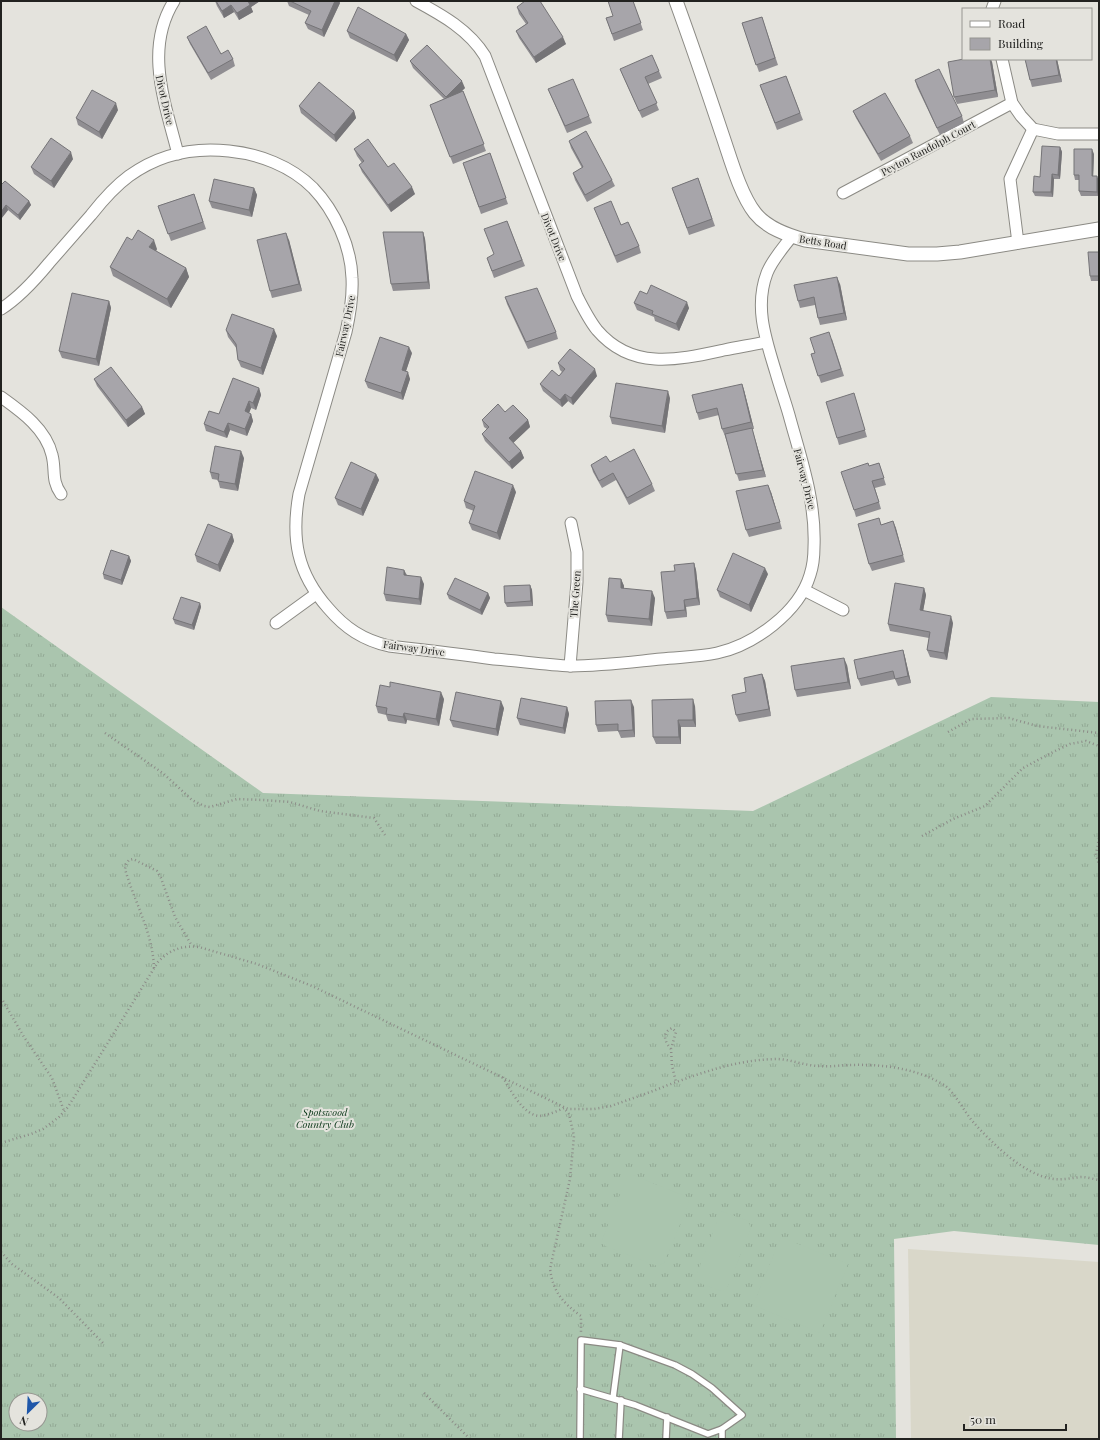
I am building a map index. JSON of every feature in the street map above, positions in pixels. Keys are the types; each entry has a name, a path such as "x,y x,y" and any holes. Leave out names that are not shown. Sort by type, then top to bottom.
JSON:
{"street":[{"name":"Divot Drive","path":"174,1 162,28 158,47 158,68 162,91 178,154"},
{"name":"Divot Drive","path":"416,1 447,18 477,44 487,58 577,296 593,325 604,337 626,352 643,358 661,360 705,355 766,342"},
{"name":"Betts Road","path":"676,1 732,161 748,201 756,213 766,223 792,236 809,240 920,255 1018,243 1099,229"},
{"path":"1002,60 1012,103 1020,116 1033,129 1058,134 1099,134"},
{"name":"Peyton Randolph Court","path":"843,193 1012,103"},
{"path":"1018,243 1010,180 1033,129"},
{"name":"Fairway Drive","path":"1,309 22,293 108,194 122,181 149,164 178,154 204,150 236,152 260,158 290,170 309,184 331,210 346,246 352,277 350,312 344,338 296,508 296,538 298,554 303,570 316,594 342,624 360,636 379,644 524,662 570,666 602,665 722,652 742,644 762,633 793,606 804,590 810,575 814,558 815,534 812,503 787,409 766,342 761,312 762,293 765,279 773,262 792,236"},
{"path":"1,397 38,428 45,437 52,455 55,483 61,494"},
{"name":"The Green","path":"570,666 577,582 577,552 571,523"},
{"path":"804,590 843,610"},
{"path":"276,623 316,594"}],"lane":[{"path":"580,1389 621,1400 708,1434 722,1429 742,1416 712,1388 692,1374 675,1365 620,1345 580,1340 580,1389 580,1439"},
{"path":"613,1398 620,1345"},
{"path":"619,1439 621,1400"},
{"path":"666,1439 667,1418"},
{"path":"722,1429 722,1439"}],"path":[{"path":"948,732 971,719 1009,718 1037,726 1099,733"},
{"path":"105,733 164,774 192,800 204,806 210,807 237,799 290,802 320,811 374,818 384,835"},
{"path":"922,836 985,806 1023,768 1055,750 1070,744 1086,741 1099,746"},
{"path":"1099,838 1096,854 1099,865"},
{"path":"154,968 154,960 145,926 125,868 129,860 133,859 157,871 175,917 192,946"},
{"path":"1,1143 37,1132 49,1125 64,1112 162,957 172,950 192,946 257,964 312,986 564,1108 581,1110 607,1107 712,1069 734,1064 777,1059 821,1066 870,1065 898,1068 924,1076 946,1086 968,1116 979,1128 994,1143 1027,1169 1040,1176 1054,1179 1081,1177 1099,1180"},
{"path":"3,1001 24,1037 52,1078 64,1112"},
{"path":"671,1049 666,1043 665,1037 667,1031 672,1028 676,1032 671,1049 672,1066 676,1082"},
{"path":"502,1077 520,1104 531,1114 540,1116 550,1114 564,1108"},
{"path":"564,1108 569,1114 574,1136 570,1179 550,1269 551,1281 556,1292 568,1306 581,1316 580,1340"},
{"path":"1,1252 12,1264 59,1298 104,1344"},
{"path":"424,1393 470,1439"}],"shaded area":[{"path":"908,1249 1099,1262 1099,1439 911,1439"}],"green space":[{"name":"Spotswood Country Club","path":"1,607 263,793 753,811 991,697 1099,702 1099,1245 954,1231 894,1239 896,1439 1,1439"},
{"path":"633,1175 687,1197 689,1203 664,1263 657,1266 605,1246 602,1240 627,1177"},
{"path":"721,1211 748,1221 751,1228 727,1289 721,1291 694,1281"},
{"path":"781,1237 848,1264 820,1333 753,1305"}],"building":[{"path":"216,1 248,1 250,5 237,13 231,5 222,11"},
{"path":"290,1 335,1 322,30 305,23 311,11"},
{"path":"525,1 540,1 563,37 534,57 516,31 528,23 517,7"},
{"path":"608,1 633,1 641,23 612,34 606,18 613,16"},
{"path":"358,7 406,34 394,55 347,31"},
{"path":"762,17 775,58 756,65 742,23"},
{"path":"206,26 221,54 228,50 233,59 208,73 187,37"},
{"path":"427,45 462,81 446,97 410,61"},
{"path":"652,55 659,71 645,77 657,103 639,111 620,69"},
{"path":"962,59 990,60 995,90 954,97 948,62"},
{"path":"1025,60 1056,60 1059,75 1030,80"},
{"path":"939,69 962,116 937,128 915,80"},
{"path":"786,76 800,113 775,123 760,85"},
{"path":"573,79 589,116 565,126 548,89"},
{"path":"319,82 354,111 334,135 299,106"},
{"path":"92,90 116,103 99,132 76,118"},
{"path":"463,91 484,144 450,157 430,105"},
{"path":"885,93 910,136 878,154 853,111"},
{"path":"586,131 612,180 585,195 573,173 583,167 569,141"},
{"path":"51,138 71,152 51,181 31,167"},
{"path":"368,139 388,167 394,163 412,187 388,205 359,165 364,161 354,149"},
{"path":"1042,146 1060,147 1058,175 1052,174 1051,192 1033,192 1034,176 1040,177"},
{"path":"1074,149 1092,149 1092,176 1097,176 1097,192 1079,191 1079,175 1074,175"},
{"path":"490,153 506,198 479,207 463,163"},
{"path":"698,178 712,219 687,228 672,188"},
{"path":"214,179 254,188 249,210 209,201"},
{"path":"5,181 29,201 18,215 6,205 1,212 1,185"},
{"path":"194,194 203,222 168,234 158,206"},
{"path":"611,201 621,225 628,222 639,246 615,256 594,208"},
{"path":"507,221 522,260 492,271 487,258 494,254 484,229"},
{"path":"138,230 154,240 149,247 186,268 167,299 110,267 127,237 132,240"},
{"path":"383,232 423,232 428,282 391,284"},
{"path":"286,233 299,284 270,291 257,240"},
{"path":"1088,252 1099,252 1099,276 1090,276"},
{"path":"837,277 844,313 818,318 814,297 798,301 794,285"},
{"path":"651,285 687,302 676,324 652,314 653,311 634,303 640,291 647,294"},
{"path":"537,288 556,332 526,342 505,297"},
{"path":"72,293 109,301 96,359 59,351"},
{"path":"232,314 274,329 261,368 238,360 236,344 226,330"},
{"path":"829,332 841,369 818,376 811,354 815,353 810,338"},
{"path":"380,337 409,347 402,370 408,372 401,393 365,381"},
{"path":"570,349 595,369 571,398 565,394 560,400 540,384 552,370 559,376 565,369 558,363"},
{"path":"111,367 142,407 126,420 94,379"},
{"path":"233,378 259,388 253,403 249,401 245,411 251,414 245,429 228,423 224,432 204,424 209,411 219,414"},
{"path":"616,383 668,391 662,426 610,417"},
{"path":"742,384 751,422 722,429 717,408 697,413 692,395"},
{"path":"854,393 865,430 837,438 826,402"},
{"path":"498,404 505,412 513,405 528,420 509,438 521,451 509,462 482,434 489,427 482,420"},
{"path":"752,428 763,470 736,474 725,434"},
{"path":"215,446 241,451 235,484 218,481 219,474 210,472"},
{"path":"634,449 652,484 627,498 613,473 599,481 591,465 606,456 610,462"},
{"path":"351,462 376,474 361,509 335,498"},
{"path":"868,463 869,466 879,463 884,478 872,481 879,502 854,510 841,472"},
{"path":"475,471 513,485 497,533 469,523 475,506 464,501"},
{"path":"768,485 780,522 746,530 736,491"},
{"path":"879,518 881,525 893,521 903,555 869,564 858,524"},
{"path":"208,524 232,534 218,565 195,555"},
{"path":"111,550 129,556 121,580 103,574"},
{"path":"733,553 765,568 749,605 717,590"},
{"path":"694,563 697,598 684,600 685,610 665,612 661,572 675,571 674,565"},
{"path":"387,567 404,570 404,575 421,577 419,599 384,594"},
{"path":"455,578 488,593 480,610 447,594"},
{"path":"609,578 621,579 621,588 652,591 649,619 606,615"},
{"path":"895,583 924,588 920,610 951,616 944,653 927,650 930,632 888,624"},
{"path":"530,585 531,601 505,603 504,586"},
{"path":"181,597 200,603 192,625 173,619"},
{"path":"903,650 908,676 895,679 893,671 858,679 854,660"},
{"path":"844,658 848,682 795,690 791,666"},
{"path":"762,674 769,709 736,715 732,695 746,692 744,678"},
{"path":"390,682 441,692 436,719 404,713 403,717 386,714 387,708 376,706 380,685 390,687"},
{"path":"456,692 501,701 496,729 450,720"},
{"path":"521,698 567,707 563,728 517,718"},
{"path":"693,699 693,720 678,720 679,737 653,737 652,700"},
{"path":"631,700 633,730 618,731 618,724 596,725 595,701"}]}
